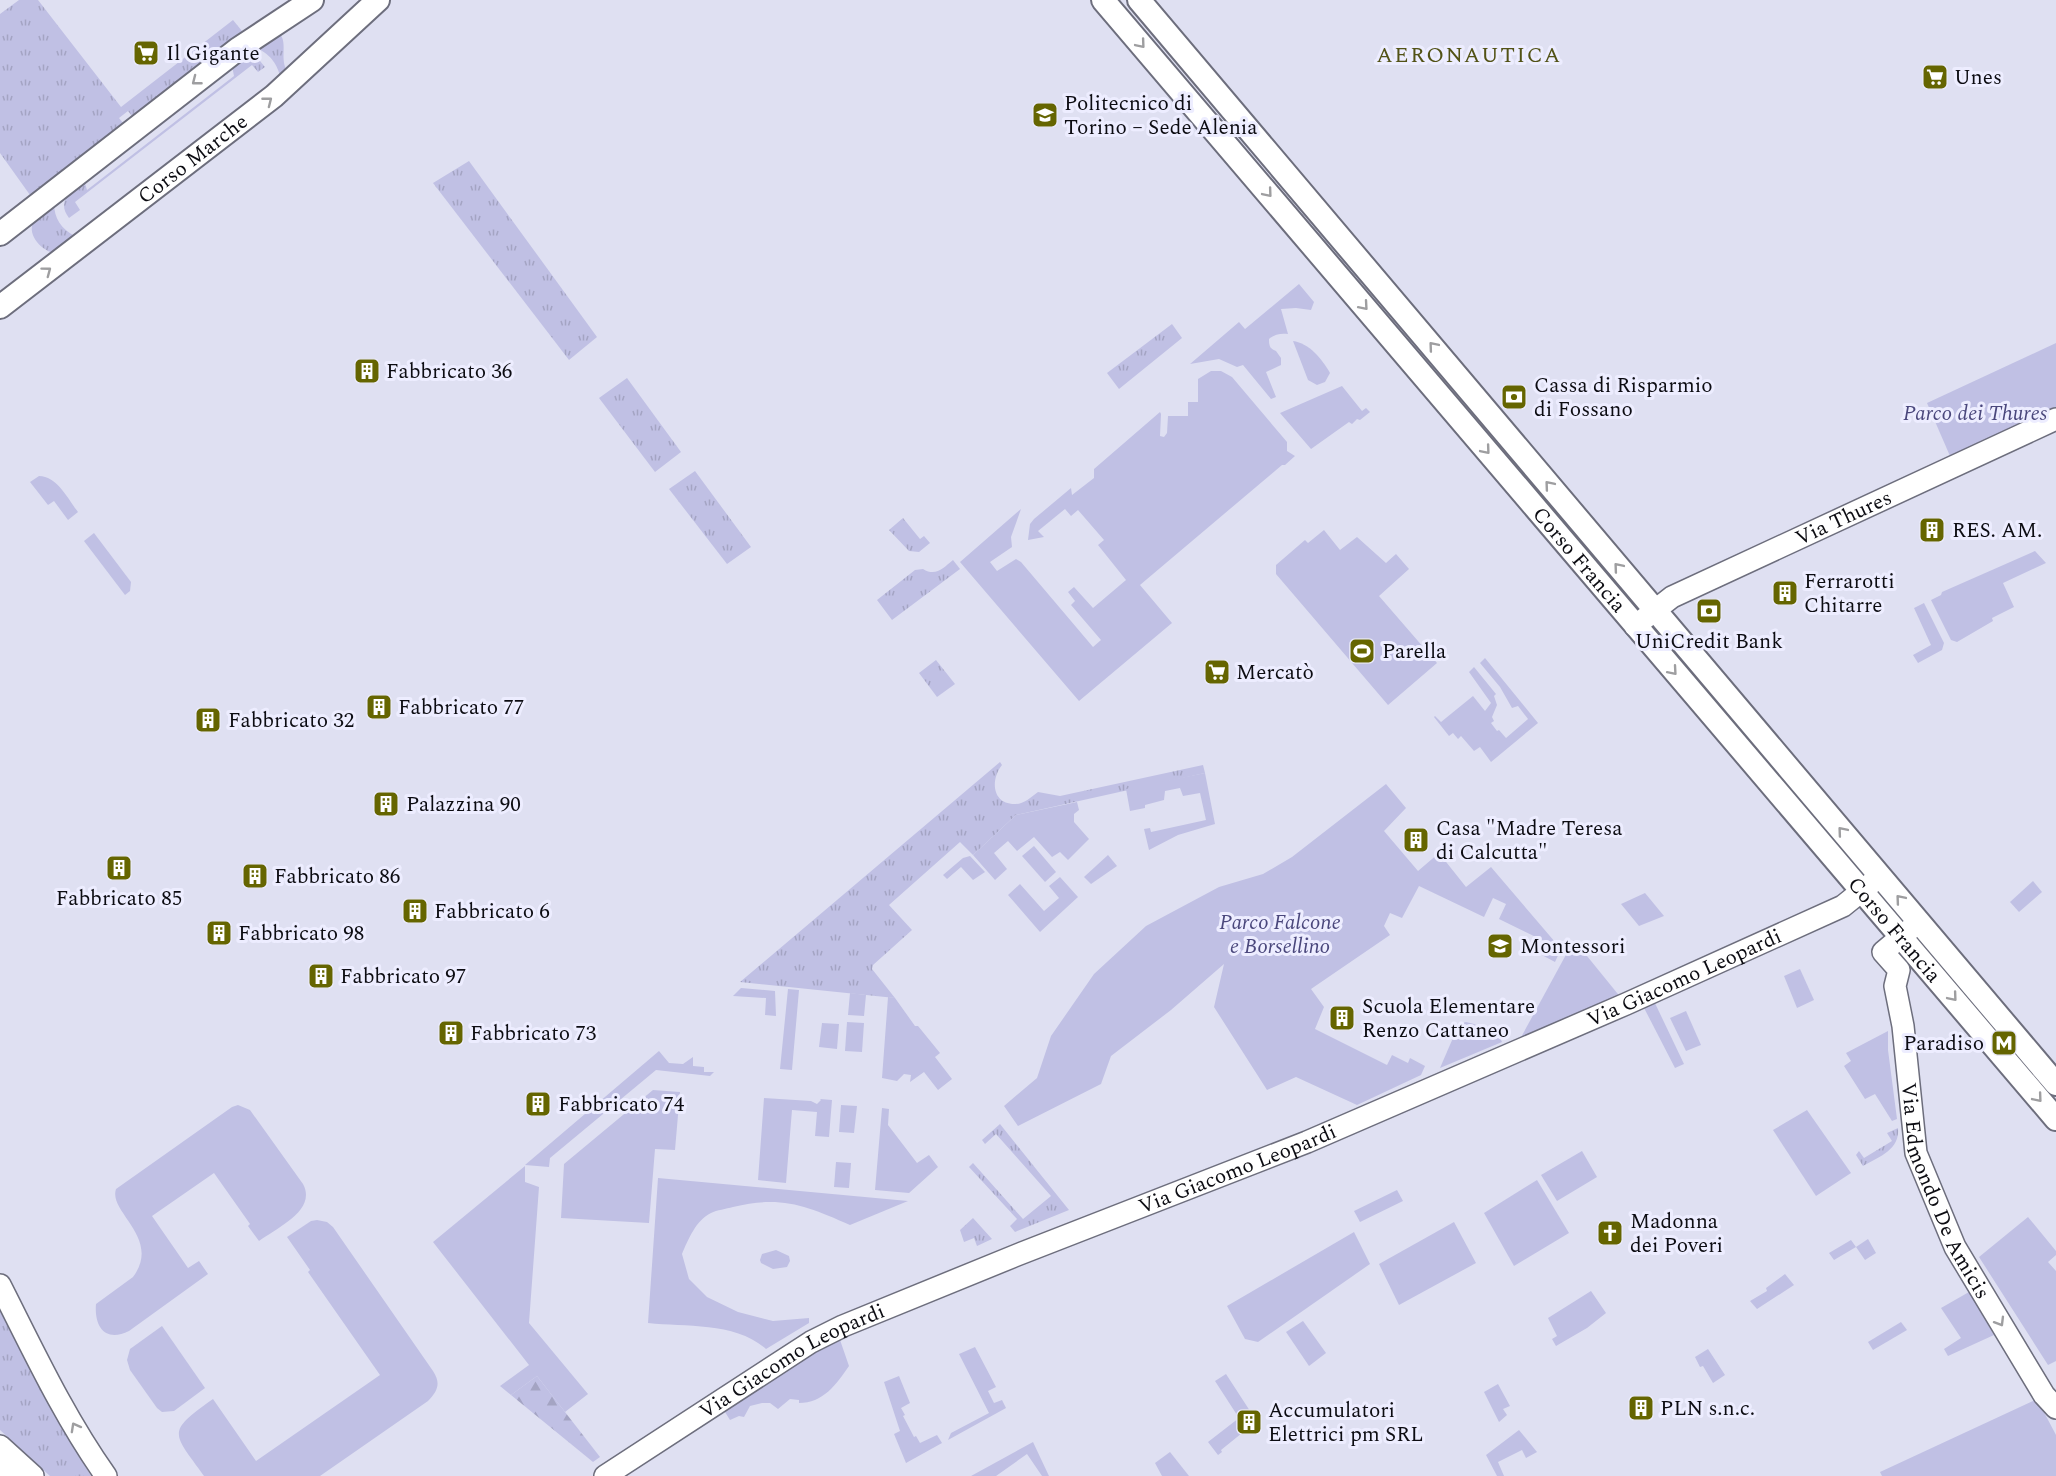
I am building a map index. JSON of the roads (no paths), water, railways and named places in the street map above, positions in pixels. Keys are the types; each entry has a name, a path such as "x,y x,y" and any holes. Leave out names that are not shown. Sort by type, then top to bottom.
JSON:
{"main road":[{"path":"0,234 238,49 312,0"},
{"name":"Corso Marche","path":"0,307 274,96 378,0"},
{"name":"Corso Francia","path":"1103,0 2056,1119"},
{"name":"Corso Francia","path":"1139,0 2056,1084"}],"street":[{"name":"Via Thures","path":"1635,626 1671,597 2056,419"},
{"name":"Via Giacomo Leopardi","path":"612,1472 811,1342 843,1326 1017,1255 1307,1142 1843,906 1880,876"},
{"path":"1901,937 1919,922"},
{"name":"Corso Francia","path":"1899,970 1883,952 1901,937"},
{"name":"Via Edmondo De Amicis","path":"1899,970 1895,986 1903,1026 1916,1153 1955,1247 2046,1397 2056,1426"},
{"path":"0,1285 75,1428 106,1476"},
{"path":"0,1446 33,1476"},
{"path":"0,1467 10,1476"}],"place":[{"name":"Il Gigante","path":"146,53"},
{"name":"Unes","path":"1935,77"},
{"name":"Politecnico di Torino – Sede Alenia","path":"1045,115"},
{"name":"Fabbricato 36","path":"367,371"},
{"name":"Cassa di Risparmio di Fossano","path":"1514,397"},
{"name":"RES. AM.","path":"1932,530"},
{"name":"Ferrarotti Chitarre","path":"1785,593"},
{"name":"UniCredit Bank","path":"1709,611"},
{"name":"Parella","path":"1362,651"},
{"name":"Mercatò","path":"1217,672"},
{"name":"Fabbricato 77","path":"379,707"},
{"name":"Fabbricato 32","path":"208,720"},
{"name":"Palazzina 90","path":"386,804"},
{"name":"Casa \"Madre Teresa di Calcutta\"","path":"1416,840"},
{"name":"Fabbricato 85","path":"119,868"},
{"name":"Fabbricato 86","path":"255,876"},
{"name":"Fabbricato 6","path":"415,911"},
{"name":"Fabbricato 98","path":"219,933"},
{"name":"Montessori","path":"1500,946"},
{"name":"Fabbricato 97","path":"321,976"},
{"name":"Scuola Elementare Renzo Cattaneo","path":"1342,1018"},
{"name":"Fabbricato 73","path":"451,1033"},
{"name":"Paradiso","path":"2004,1043"},
{"name":"Fabbricato 74","path":"538,1104"},
{"name":"Madonna dei Poveri","path":"1610,1233"},
{"name":"PLN s.n.c.","path":"1641,1408"},
{"name":"Accumulatori Elettrici pm SRL","path":"1249,1422"}],"district":[{"name":"AERONAUTICA","path":"1469,54"}],"park label":[{"name":"Parco dei Thures","path":"1975,413"},
{"name":"Parco Falcone e Borsellino","path":"1280,934"}]}
